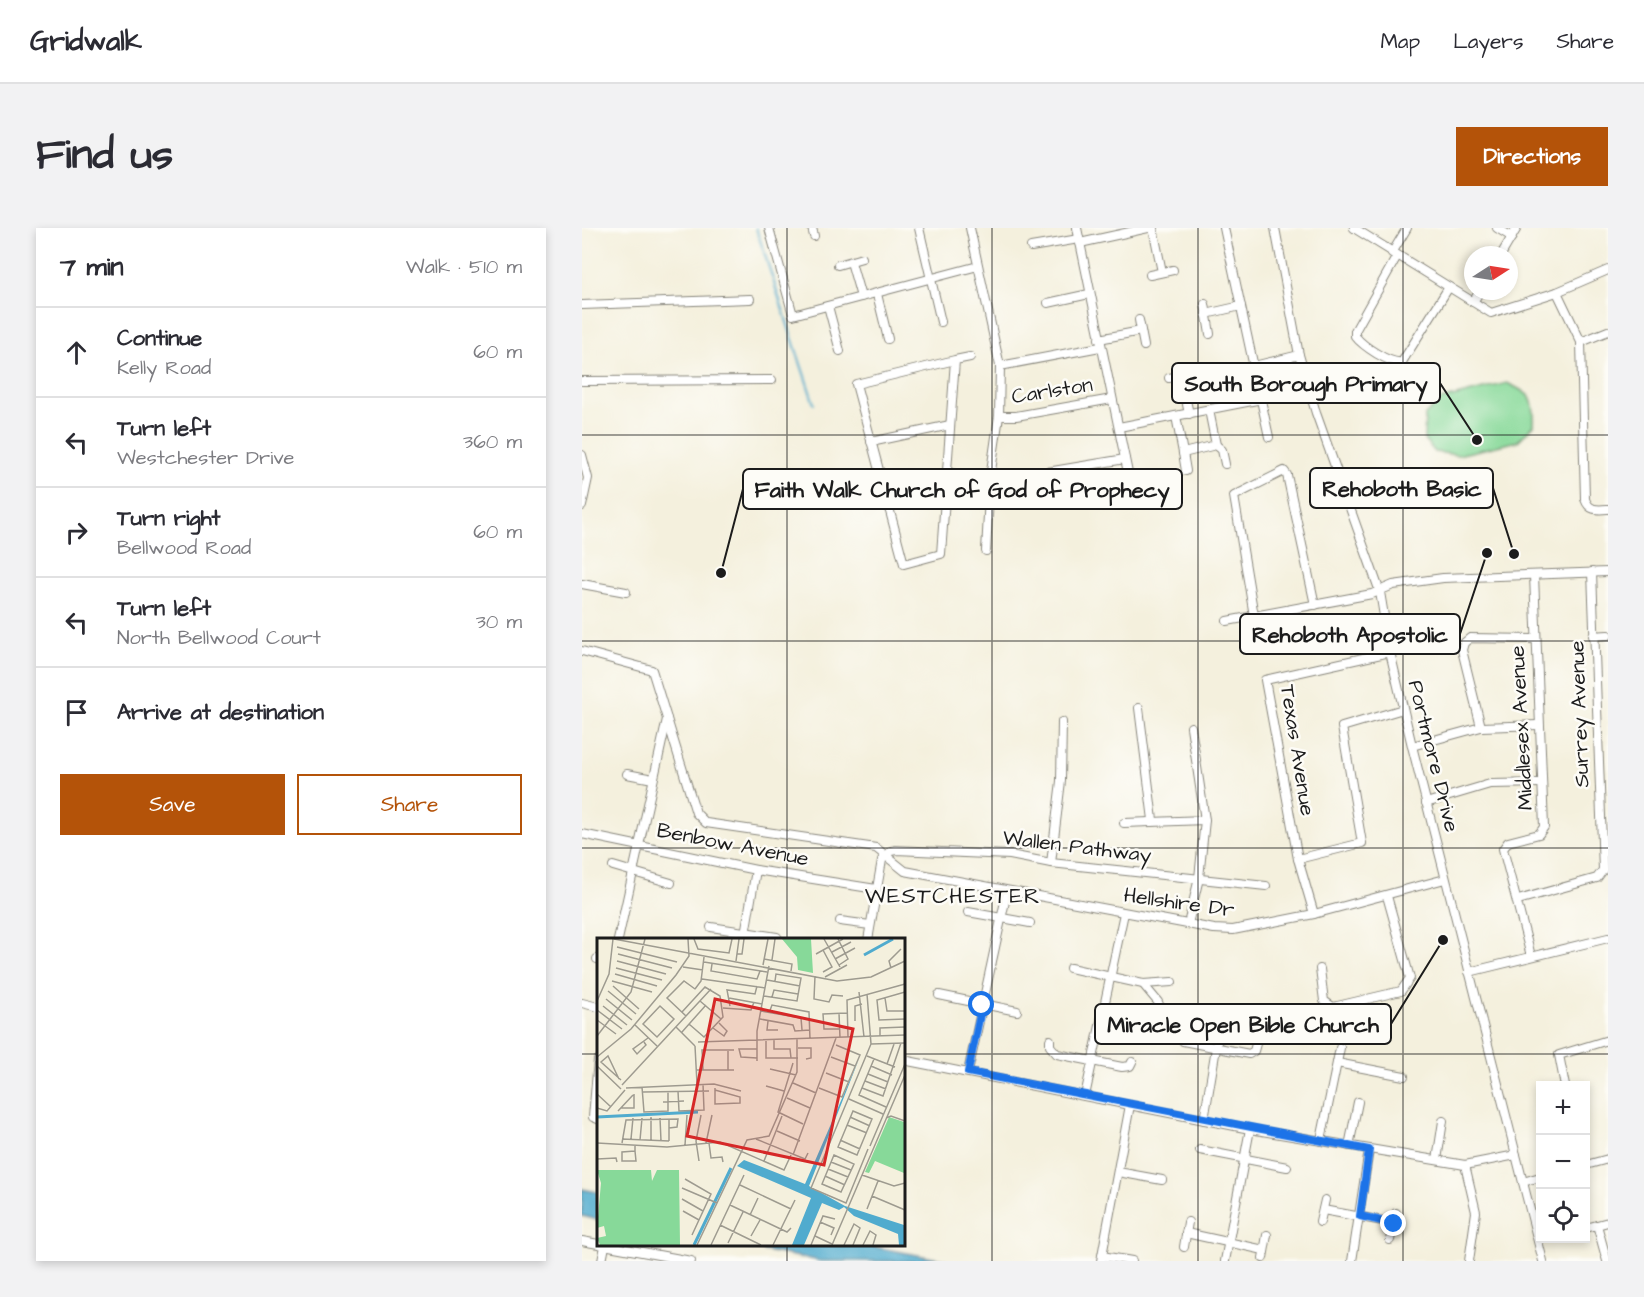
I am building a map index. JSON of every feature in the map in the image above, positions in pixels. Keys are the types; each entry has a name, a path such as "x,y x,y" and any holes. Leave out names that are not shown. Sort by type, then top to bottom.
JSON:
{"street":[{"path":"769,228 793,315 978,266"},
{"path":"919,228 941,322"},
{"path":"970,228 1000,366 999,417 990,478 986,551"},
{"path":"1077,228 1128,472"},
{"path":"1031,247 1080,241 1148,228"},
{"path":"1153,228 1162,272"},
{"path":"1224,228 1269,437"},
{"name":"Portmore Drive","path":"1275,228 1299,355 1316,413 1380,592 1390,652 1426,803 1523,1182 1536,1222"},
{"path":"1354,228 1394,255 1491,313 1557,292 1608,270"},
{"path":"1407,228 1355,331 1355,336 1394,362 1402,362 1449,287"},
{"path":"1497,228 1512,237"},
{"path":"1506,246 1517,228"},
{"path":"838,265 862,258"},
{"path":"851,262 861,297"},
{"path":"1150,275 1173,270"},
{"path":"1557,292 1581,342 1585,499 1589,507 1595,510 1608,509"},
{"path":"877,294 888,339"},
{"path":"1048,303 1089,294"},
{"path":"582,306 750,298"},
{"path":"828,306 840,351"},
{"path":"1210,334 1205,309 1240,306"},
{"path":"1139,320 1144,346"},
{"path":"1581,342 1608,330"},
{"path":"1000,366 1141,331"},
{"path":"1254,366 1299,355"},
{"path":"955,360 941,554 904,564 856,384 955,360 970,357"},
{"path":"1169,378 1194,372"},
{"path":"1181,376 1189,414"},
{"path":"582,381 772,380"},
{"name":"Carlston","path":"999,417 1112,399"},
{"path":"1119,427 1262,399"},
{"path":"1209,410 1216,445 1222,450 1225,464"},
{"path":"1176,417 1186,471"},
{"path":"872,442 950,425"},
{"path":"1183,453 1216,445"},
{"path":"582,455 588,478 582,506"},
{"path":"1047,499 1041,473 1125,459"},
{"path":"1254,616 1234,496 1284,471 1287,475 1315,605"},
{"path":"947,473 990,478"},
{"name":"Surrey Avenue","path":"1518,900 1597,878 1602,874 1592,572"},
{"path":"1227,621 1380,592 1393,585 1443,578 1608,572"},
{"name":"Middlesex Avenue","path":"1531,956 1503,846 1542,832 1534,575"},
{"path":"582,584 626,592"},
{"path":"1593,636 1608,635"},
{"path":"1481,727 1462,650 1464,643 1470,638 1535,639"},
{"path":"582,651 652,670 696,813 706,823 876,848 885,856 882,860 876,889 868,938"},
{"name":"Texas Avenue","path":"1314,914 1298,860 1264,680 1390,652"},
{"path":"1139,708 1153,820"},
{"path":"1298,860 1362,843 1342,727 1403,709"},
{"path":"618,938 631,872 667,719"},
{"path":"1051,863 1061,781 1062,722"},
{"path":"1412,746 1481,727 1538,724"},
{"path":"1188,924 1198,878 1205,819 1191,727"},
{"path":"627,774 653,779"},
{"path":"1426,803 1490,784 1541,783"},
{"path":"1124,823 1205,819"},
{"name":"Benbow Avenue","path":"582,834 756,870 876,889"},
{"name":"Wallen Pathway","path":"885,856 891,851 908,850 1010,855 1051,863 1266,886"},
{"name":"Hellshire Dr","path":"885,856 905,871 1007,892 1233,930 1314,914 1445,879"},
{"path":"613,866 671,883"},
{"path":"745,936 756,870"},
{"path":"968,1072 1007,892"},
{"path":"1320,969 1324,1001 1333,1007 1406,988 1410,978 1387,896"},
{"path":"968,912 1030,923"},
{"path":"1085,1096 1124,913"},
{"path":"840,921 870,925"},
{"path":"711,927 745,936 777,937"},
{"path":"1469,972 1608,938"},
{"path":"1070,968 1143,984 1172,982"},
{"path":"1143,984 1158,1002 1164,1015"},
{"path":"939,995 1017,1011"},
{"path":"582,1003 597,1007"},
{"path":"1204,1120 1220,1024"},
{"path":"1183,1041 1251,1054 1259,1033"},
{"path":"1050,1040 1050,1046 1057,1054 1126,1068 1132,1062"},
{"path":"1564,1081 1558,1058 1561,1052 1608,1040"},
{"path":"1321,1140 1340,1048"},
{"path":"904,1060 1250,1129 1465,1165 1516,1155"},
{"path":"1337,1063 1404,1076"},
{"path":"597,1072 593,1118 597,1119"},
{"path":"1349,1146 1359,1102"},
{"path":"1130,1105 1101,1258 1132,1261"},
{"path":"1437,1160 1443,1121"},
{"path":"1225,1261 1250,1129"},
{"path":"1200,1150 1287,1167"},
{"path":"1352,1261 1369,1150"},
{"path":"1590,1164 1608,1159"},
{"path":"1465,1165 1476,1212 1469,1261"},
{"path":"1118,1172 1162,1180"},
{"path":"1523,1182 1536,1178"},
{"path":"1320,1222 1324,1205 1394,1224"},
{"path":"1390,1240 1396,1213"},
{"path":"1184,1247 1188,1222"},
{"path":"1590,1227 1608,1222"},
{"path":"1597,1225 1607,1261"},
{"path":"1186,1233 1228,1242 1263,1254 1268,1235"},
{"path":"582,1241 597,1244"},
{"name":"Portmore Drive","path":"1542,1243 1543,1261"},
{"path":"602,1261 605,1246 691,1261"}],"green space":[{"path":"1507,383 1527,394 1534,409 1534,425 1518,441 1458,455 1435,452 1424,439 1425,415 1441,400"}],"water":[{"path":"582,1189 597,1192 597,1220 582,1216"},
{"path":"738,1246 870,1246 949,1261 821,1261"}],"waterway":[{"path":"756,228 814,404"}],"place":[{"name":"South Borough Primary","path":"1477,440"},
{"name":"Rehoboth Apostolic","path":"1487,553"},
{"name":"Rehoboth Basic","path":"1514,554"},
{"name":"Faith Walk Church of God of Prophecy","path":"721,573"},
{"name":"Miracle Open Bible Church","path":"1443,940"}],"district":[{"name":"WESTCHESTER","path":"953,895"}],"route":[{"path":"982,1005 968,1072 1250,1129 1369,1150 1360,1216 1394,1224"}]}
